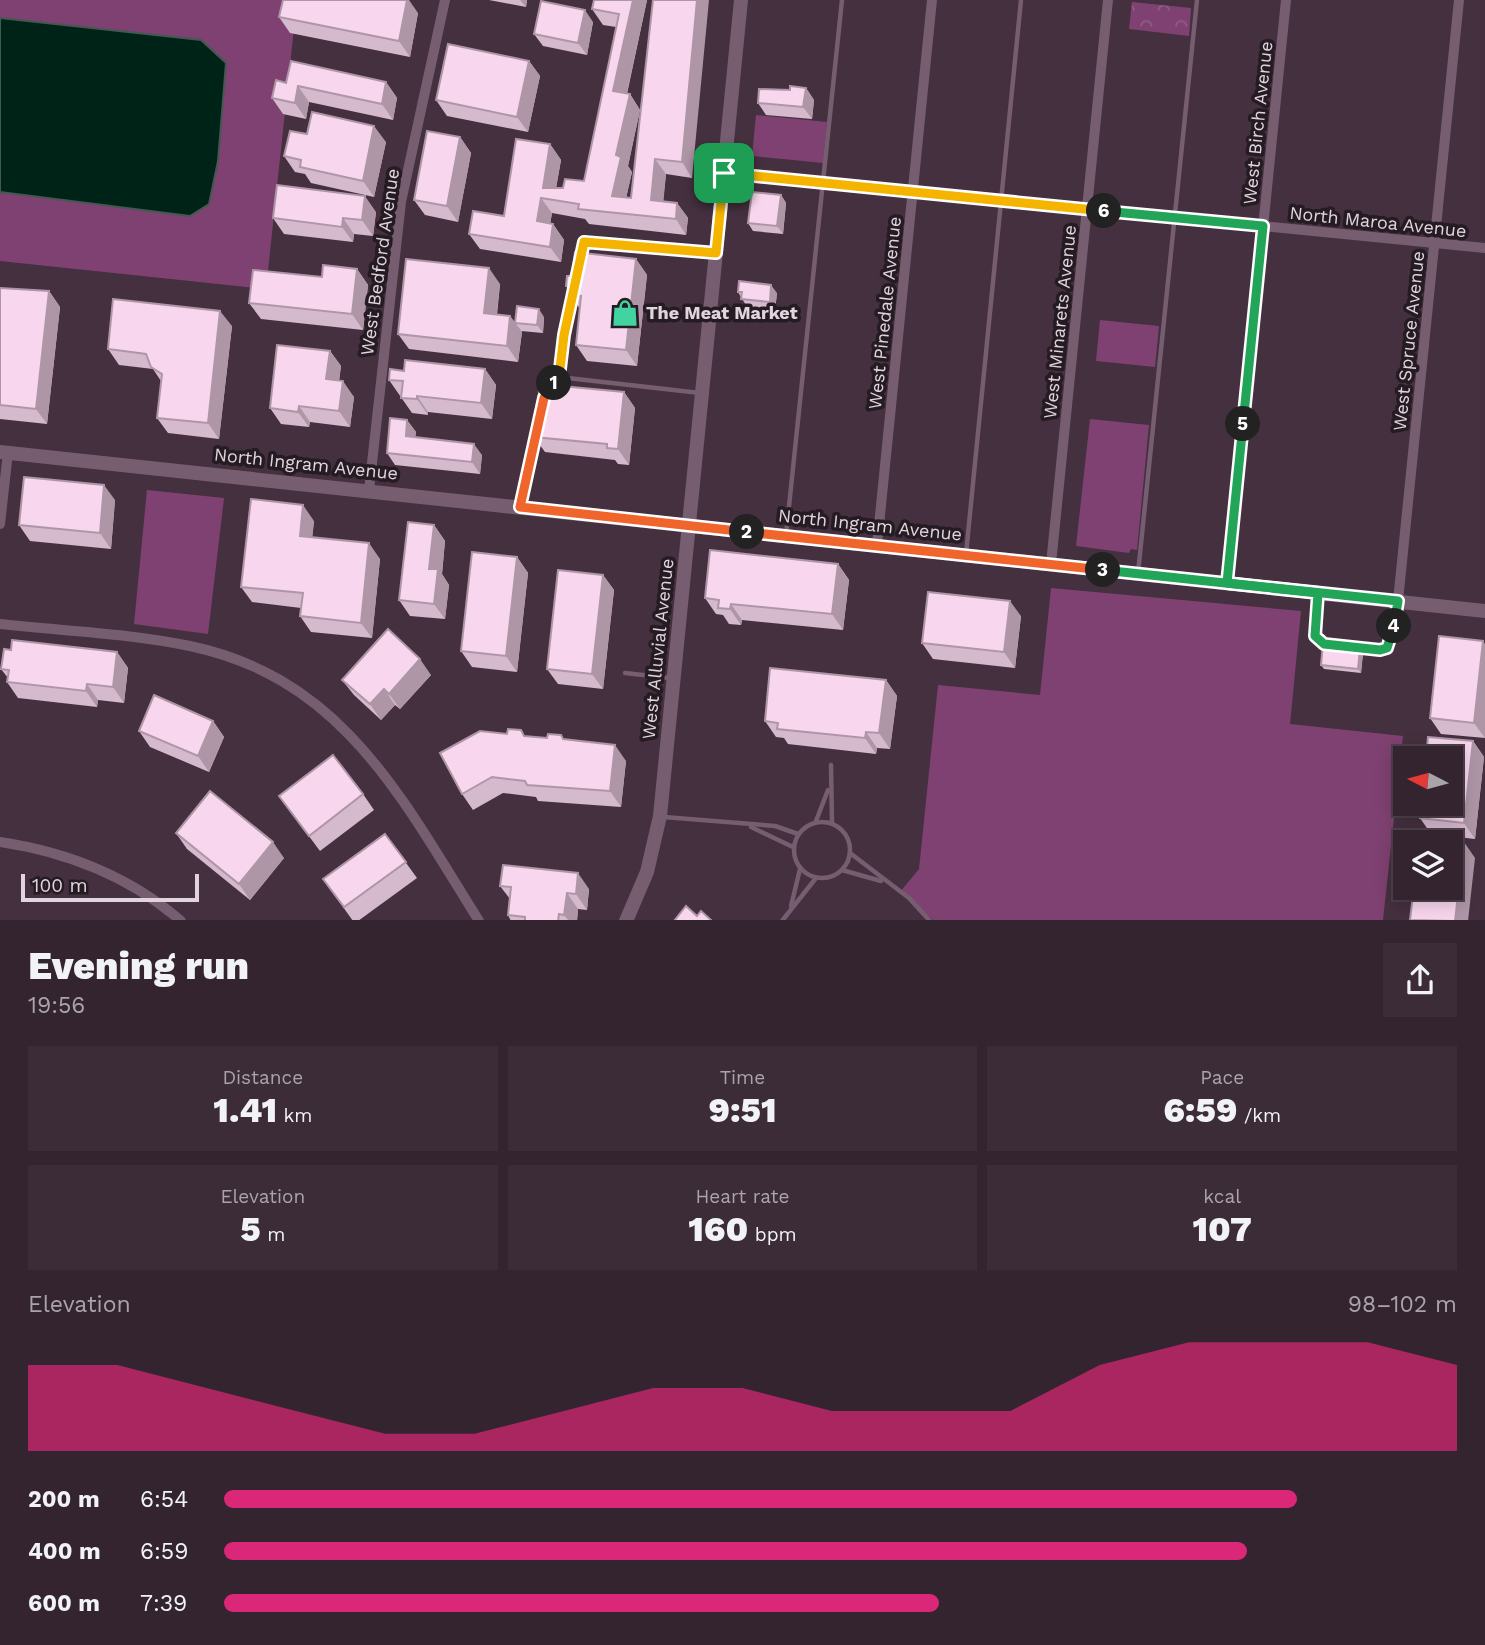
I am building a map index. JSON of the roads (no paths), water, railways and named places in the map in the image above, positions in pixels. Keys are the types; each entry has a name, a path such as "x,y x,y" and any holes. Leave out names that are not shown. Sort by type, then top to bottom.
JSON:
{"street":[{"name":"West Bedford Avenue","path":"369,490 401,202 445,0"},
{"name":"West Alluvial Avenue","path":"626,920 647,872 660,816 741,0"},
{"name":"West Pinedale Avenue","path":"877,545 932,0"},
{"name":"West Minarets Avenue","path":"1051,564 1108,0"},
{"name":"West Birch Avenue","path":"1227,583 1286,0"},
{"name":"West Spruce Avenue","path":"1398,601 1459,0"},
{"name":"North Maroa Avenue","path":"724,173 1485,248"},
{"name":"North Ingram Avenue","path":"4,452 1485,611"},
{"path":"0,524 4,452"},
{"path":"0,624 189,645 237,659 296,689 334,717 382,769 480,920"},
{"path":"0,842 43,850 97,868 146,894 181,920"}],"lane":[{"path":"786,536 842,0"},
{"path":"965,555 1021,0"},
{"path":"1138,573 1197,0"},
{"path":"578,268 584,242 716,253"},
{"path":"544,398 559,377 575,281"},
{"path":"559,377 701,393"},
{"path":"520,507 538,425"},
{"path":"1318,593 1315,636 1318,641 1380,650 1387,648 1391,640 1398,601"},
{"path":"625,673 674,679"},
{"path":"831,765 829,786 832,823"},
{"path":"790,911 800,869 793,847 798,834 816,822 829,786"},
{"path":"660,816 775,826 798,834"},
{"path":"800,869 816,878 825,878 842,870 850,853 846,835 832,823 816,822"},
{"path":"747,825 793,847"},
{"path":"850,853 909,898 930,920"},
{"path":"842,870 885,882"},
{"path":"782,920 816,878"}],"place":[{"name":"The Meat Market","path":"625,313"}]}
